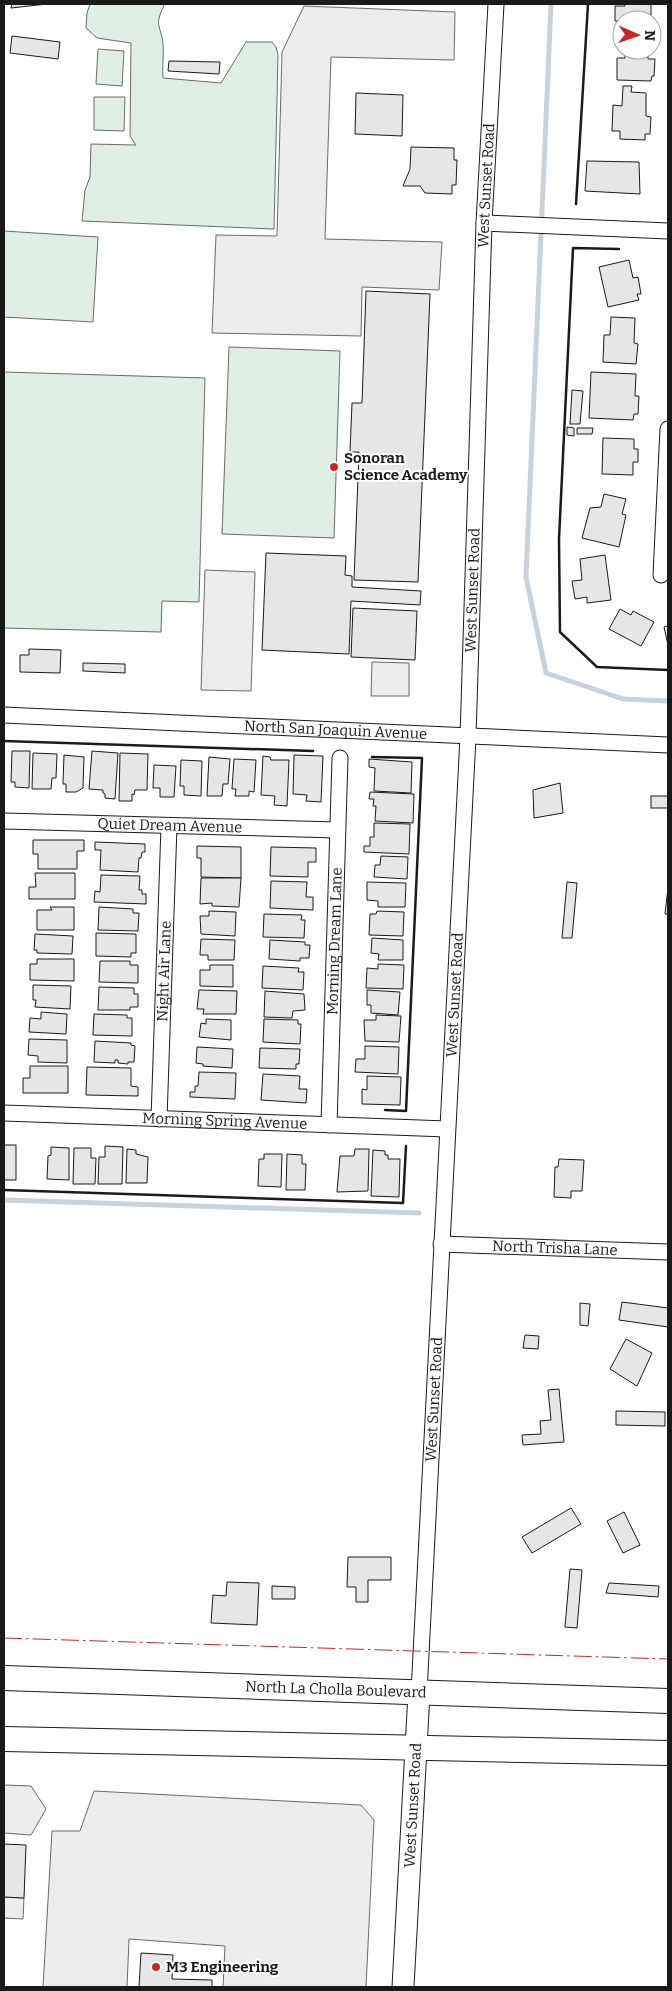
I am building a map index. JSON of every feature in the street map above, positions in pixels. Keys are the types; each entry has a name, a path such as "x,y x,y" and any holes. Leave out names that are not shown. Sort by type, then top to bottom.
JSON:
{"main road":[{"name":"North La Cholla Boulevard","path":"4,1678 668,1701"},
{"path":"4,1739 668,1753"}],"street":[{"name":"West Sunset Road","path":"403,1987 417,1749 468,737 484,223 496,4"},
{"path":"484,223 668,231"},
{"path":"661,575 668,429"},
{"name":"North San Joaquin Avenue","path":"4,716 668,745"},
{"name":"Morning Dream Lane","path":"329,1125 340,758"},
{"path":"4,821 4,834"},
{"name":"Quiet Dream Avenue","path":"4,821 337,830"},
{"name":"Night Air Lane","path":"158,1119 169,826"},
{"name":"Morning Spring Avenue","path":"4,1114 447,1129"},
{"name":"North Trisha Lane","path":"441,1244 668,1252"}],"green space":[{"path":"90,4 163,4 159,26 163,45 163,78 221,83 246,42 272,42 276,47 278,55 274,229 82,221 85,190 90,177 91,144 136,145 130,136 131,43 97,38 86,28"},
{"path":"98,49 124,51 122,86 96,84"},
{"path":"94,97 125,97 124,131 94,130"},
{"path":"4,231 98,237 93,322 4,317"},
{"path":"229,347 340,351 334,538 222,534"},
{"path":"4,372 205,378 199,602 162,601 161,632 4,628"}],"shaded area":[{"path":"304,6 455,12 454,60 331,57 325,239 442,242 439,290 362,287 361,336 212,333 216,235 277,236 282,52"},
{"path":"205,570 255,572 251,691 201,690"},
{"path":"372,662 409,663 409,696 371,696"},
{"path":"4,1785 31,1786 46,1809 31,1835 4,1833"},
{"path":"94,1791 361,1805 374,1820 366,1987 223,1987 225,1946 129,1939 127,1987 43,1987 52,1831 80,1831"},
{"path":"4,1897 24,1898 23,1919 4,1918"}],"building":[{"path":"12,4 47,4 11,8"},
{"path":"625,4 651,4 651,10 615,10 615,6 625,6"},
{"path":"12,36 60,42 58,59 10,53"},
{"path":"617,60 655,60 654,76 652,76 651,81 617,80"},
{"path":"169,61 220,62 219,74 168,71"},
{"path":"623,86 632,86 631,92 646,93 646,116 651,117 650,134 645,134 645,140 620,139 620,131 612,131 613,105 622,106"},
{"path":"356,93 403,95 402,136 355,134"},
{"path":"411,147 454,148 454,160 457,160 456,185 452,185 452,194 425,193 420,186 403,186 410,169"},
{"path":"587,161 639,162 640,194 585,191"},
{"path":"629,260 633,278 638,277 641,294 637,294 639,300 608,307 599,267"},
{"path":"366,291 430,294 418,582 354,580 359,452 350,452 352,403 362,403"},
{"path":"611,317 635,318 634,343 638,344 636,364 603,362 604,335 610,335"},
{"path":"591,372 636,374 635,396 639,396 638,414 634,414 633,420 589,418"},
{"path":"572,390 583,391 580,424 570,424"},
{"path":"567,427 574,428 574,436 567,435"},
{"path":"577,428 593,428 592,434 577,434"},
{"path":"603,438 634,439 634,449 638,449 638,462 633,462 633,475 602,474"},
{"path":"604,494 626,499 622,514 626,515 619,547 582,538 590,508 601,507"},
{"path":"266,553 346,556 345,575 352,576 352,587 421,591 420,605 351,601 349,654 262,650"},
{"path":"605,555 611,600 587,603 587,597 575,599 572,581 582,580 580,559"},
{"path":"353,608 417,611 415,660 351,657"},
{"path":"620,609 631,615 633,611 654,622 641,646 609,629"},
{"path":"668,626 668,645 664,627"},
{"path":"29,649 61,650 60,673 20,672 20,655 29,655"},
{"path":"83,663 125,664 125,673 83,671"},
{"path":"12,751 30,751 29,788 15,787 15,782 11,782"},
{"path":"92,751 118,753 115,799 105,798 103,790 89,789"},
{"path":"33,753 57,754 56,778 52,778 51,789 32,789"},
{"path":"120,753 148,754 147,790 135,790 134,795 132,794 132,801 119,801"},
{"path":"64,755 84,757 83,788 76,792 66,792 66,784 63,784"},
{"path":"294,755 323,756 321,802 306,801 307,795 293,794"},
{"path":"263,756 270,757 271,760 289,760 287,806 274,805 275,796 261,795"},
{"path":"209,757 230,759 228,784 223,784 222,796 207,796"},
{"path":"234,759 256,760 254,792 249,791 249,796 235,796 236,789 232,789"},
{"path":"369,759 412,762 411,793 374,791 375,768 369,767"},
{"path":"181,760 202,761 201,796 184,795 184,786 180,786"},
{"path":"154,765 176,766 174,797 160,797 160,788 153,788"},
{"path":"560,783 563,813 534,818 533,790"},
{"path":"370,792 414,794 413,823 375,821 376,806 373,806 374,799 369,799"},
{"path":"651,796 668,796 668,808 651,808"},
{"path":"374,823 410,824 409,854 364,852 364,846 370,846 370,837 374,837"},
{"path":"33,840 84,840 84,851 77,851 77,869 38,869 38,854 33,854"},
{"path":"95,842 145,844 145,852 142,852 141,858 139,858 138,872 100,870 101,850 95,850"},
{"path":"197,846 241,847 241,878 201,877 201,858 197,858"},
{"path":"271,847 316,848 316,862 308,862 308,877 270,876"},
{"path":"381,856 408,857 407,879 374,877 375,865 380,865"},
{"path":"35,873 75,873 75,899 29,899 29,887 36,887"},
{"path":"101,875 140,876 139,890 142,890 142,894 146,894 146,904 94,902 95,891 100,892"},
{"path":"201,878 241,878 239,907 212,906 212,903 200,904"},
{"path":"271,881 307,882 306,897 313,897 313,910 270,908"},
{"path":"367,882 406,883 405,907 378,907 378,901 367,900"},
{"path":"567,882 577,883 572,938 562,938"},
{"path":"668,888 668,914 665,914"},
{"path":"50,907 74,907 74,930 37,930 37,910 52,910"},
{"path":"99,907 133,909 133,913 139,913 138,931 98,930"},
{"path":"209,911 236,912 235,936 201,934 200,916 209,916"},
{"path":"377,911 404,912 403,936 369,935 370,914 376,914"},
{"path":"264,914 302,915 301,920 305,920 304,938 263,937"},
{"path":"96,933 136,934 136,953 131,953 131,957 96,956"},
{"path":"35,934 73,936 72,954 37,953 37,950 34,950"},
{"path":"372,938 403,940 403,960 378,960 379,954 371,953"},
{"path":"201,939 235,940 234,960 208,960 208,955 200,955"},
{"path":"270,940 305,942 305,945 310,945 309,958 300,958 300,961 269,959"},
{"path":"37,959 74,959 74,981 30,980 30,964 37,964"},
{"path":"100,961 130,961 130,965 138,965 138,983 99,982"},
{"path":"378,964 404,965 403,989 366,988 367,968 378,969"},
{"path":"210,965 233,965 233,987 200,986 200,970 210,970"},
{"path":"263,966 299,968 298,972 304,972 303,990 262,988"},
{"path":"33,985 71,986 70,1009 35,1007 36,1000 33,1000"},
{"path":"99,987 134,988 134,994 138,994 138,1007 130,1007 130,1010 98,1010"},
{"path":"199,990 237,991 236,1014 203,1014 204,1009 197,1009"},
{"path":"367,990 400,992 398,1015 371,1013 371,1005 367,1005"},
{"path":"265,991 304,994 305,1010 293,1011 292,1018 264,1017"},
{"path":"41,1012 67,1014 66,1034 29,1032 30,1018 41,1019"},
{"path":"94,1014 127,1015 127,1018 132,1018 132,1036 93,1035"},
{"path":"376,1015 401,1016 399,1042 365,1041 364,1020 376,1020"},
{"path":"206,1019 231,1020 231,1040 199,1037 201,1023 206,1024"},
{"path":"264,1019 298,1020 298,1024 301,1024 300,1044 263,1042"},
{"path":"29,1039 67,1040 67,1063 38,1062 38,1056 28,1055"},
{"path":"95,1041 131,1043 131,1045 135,1046 134,1062 128,1062 128,1064 118,1063 118,1060 115,1060 115,1063 94,1062"},
{"path":"365,1046 399,1047 398,1074 355,1072 356,1059 365,1059"},
{"path":"197,1047 233,1049 232,1068 203,1066 203,1064 196,1063"},
{"path":"260,1048 300,1049 299,1064 296,1064 296,1069 259,1068"},
{"path":"30,1066 68,1066 68,1093 23,1093 23,1078 30,1078"},
{"path":"87,1067 131,1068 131,1086 138,1087 138,1096 86,1095"},
{"path":"199,1072 236,1073 235,1099 190,1097 190,1092 195,1092 195,1086 198,1086"},
{"path":"263,1074 300,1076 299,1089 307,1089 306,1103 261,1100"},
{"path":"367,1076 401,1077 400,1105 362,1104 362,1089 367,1090"},
{"path":"4,1145 16,1145 16,1180 4,1180"},
{"path":"105,1146 123,1147 122,1184 98,1184 99,1157 105,1157"},
{"path":"51,1147 69,1148 69,1180 47,1179 48,1156 51,1155"},
{"path":"74,1148 91,1148 91,1158 96,1158 95,1184 73,1184"},
{"path":"127,1149 136,1150 136,1154 148,1157 147,1183 126,1183"},
{"path":"355,1149 369,1149 368,1191 337,1192 340,1156 354,1156"},
{"path":"373,1150 385,1151 388,1159 400,1159 399,1197 371,1196"},
{"path":"264,1154 282,1154 281,1187 258,1186 259,1159 264,1159"},
{"path":"287,1154 302,1155 302,1164 306,1164 305,1190 286,1190"},
{"path":"559,1159 584,1160 582,1191 571,1191 571,1198 554,1197 555,1167 558,1167"},
{"path":"622,1302 668,1308 668,1327 619,1320"},
{"path":"580,1303 590,1304 588,1326 580,1325"},
{"path":"525,1335 539,1336 538,1349 523,1348"},
{"path":"626,1339 652,1353 637,1386 610,1369"},
{"path":"559,1389 564,1442 523,1445 522,1435 541,1434 540,1421 551,1420 548,1390"},
{"path":"616,1411 665,1412 665,1426 616,1425"},
{"path":"571,1508 581,1524 532,1553 522,1537"},
{"path":"624,1512 640,1545 623,1553 607,1521"},
{"path":"348,1557 391,1557 391,1580 368,1580 368,1602 356,1602 356,1587 347,1587"},
{"path":"570,1569 582,1570 577,1628 565,1627"},
{"path":"227,1582 259,1583 257,1625 211,1623 213,1595 226,1596"},
{"path":"609,1583 659,1586 658,1597 606,1593"},
{"path":"272,1586 295,1587 295,1599 272,1599"},
{"path":"4,1844 26,1845 24,1898 4,1897"},
{"name":"M3 Engineering","path":"141,1953 173,1955 172,1979 212,1980 212,1987 139,1987"}],"waterway":[{"path":"551,4 526,577 546,673 623,699 668,701"},
{"path":"4,1200 419,1213"}],"wall":[{"path":"576,204 588,4"},
{"path":"619,249 573,248 559,539 560,632 597,667 668,670"},
{"path":"4,741 313,751"},
{"path":"372,757 422,758 406,1111 385,1110"},
{"path":"4,1190 403,1203 406,1146"}],"power":[{"path":"4,1638 668,1659"}],"place":[{"name":"Sonoran Science Academy","path":"334,467"},
{"name":"M3 Engineering","path":"156,1967"}]}
